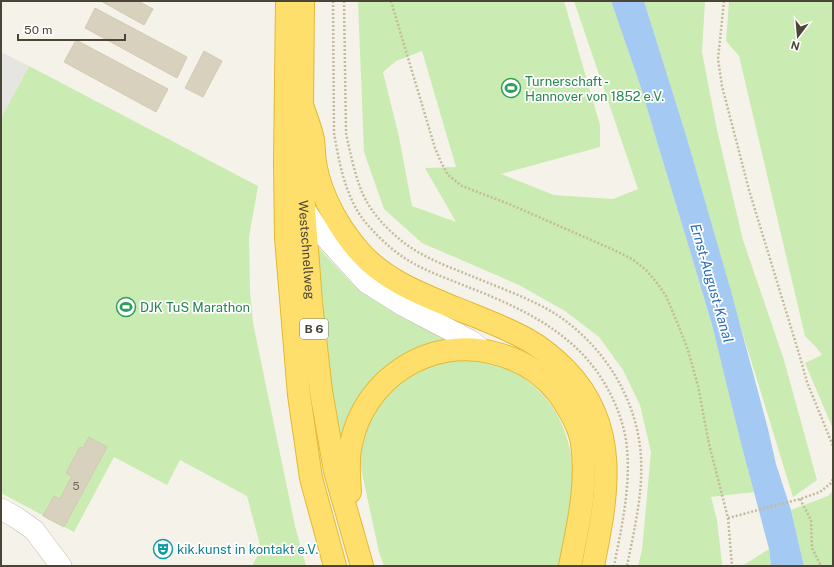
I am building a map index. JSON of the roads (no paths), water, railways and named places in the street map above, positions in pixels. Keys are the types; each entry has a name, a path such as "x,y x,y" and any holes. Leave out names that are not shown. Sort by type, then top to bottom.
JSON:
{"highway":[{"name":"Westschnellweg","path":"286,1 286,238 298,387 311,478 335,566"},
{"name":"Westschnellweg","path":"303,1 302,105 304,209 311,303 320,391 335,471 359,558"},
{"path":"302,105 312,139 316,168 325,197 344,231 360,252 376,267 391,278 429,298 506,329 529,341 556,360 577,382 592,406 598,421 605,452 605,497 594,566"},
{"path":"359,558 348,474 350,445 358,420 370,399 383,383 398,371 423,357 443,351 464,349 482,350 505,356 542,376 564,401 577,426 582,442 584,468 580,513 570,566"}],"lane":[{"path":"304,209 317,228 366,282 404,306 471,341 482,350"},
{"path":"1,509 34,530 61,566"}],"water":[{"name":"Ernst-August-Kanal","path":"611,1 644,1 686,135 731,291 776,464 791,510 804,566 771,566 769,549 712,325 642,91"}],"place":[{"name":"Turnerschaft - Hannover von 1852 e.V.","path":"511,88"},
{"name":"DJK TuS Marathon","path":"126,307"},
{"name":"kik.kunst in kontakt e.V.","path":"163,549"}]}
